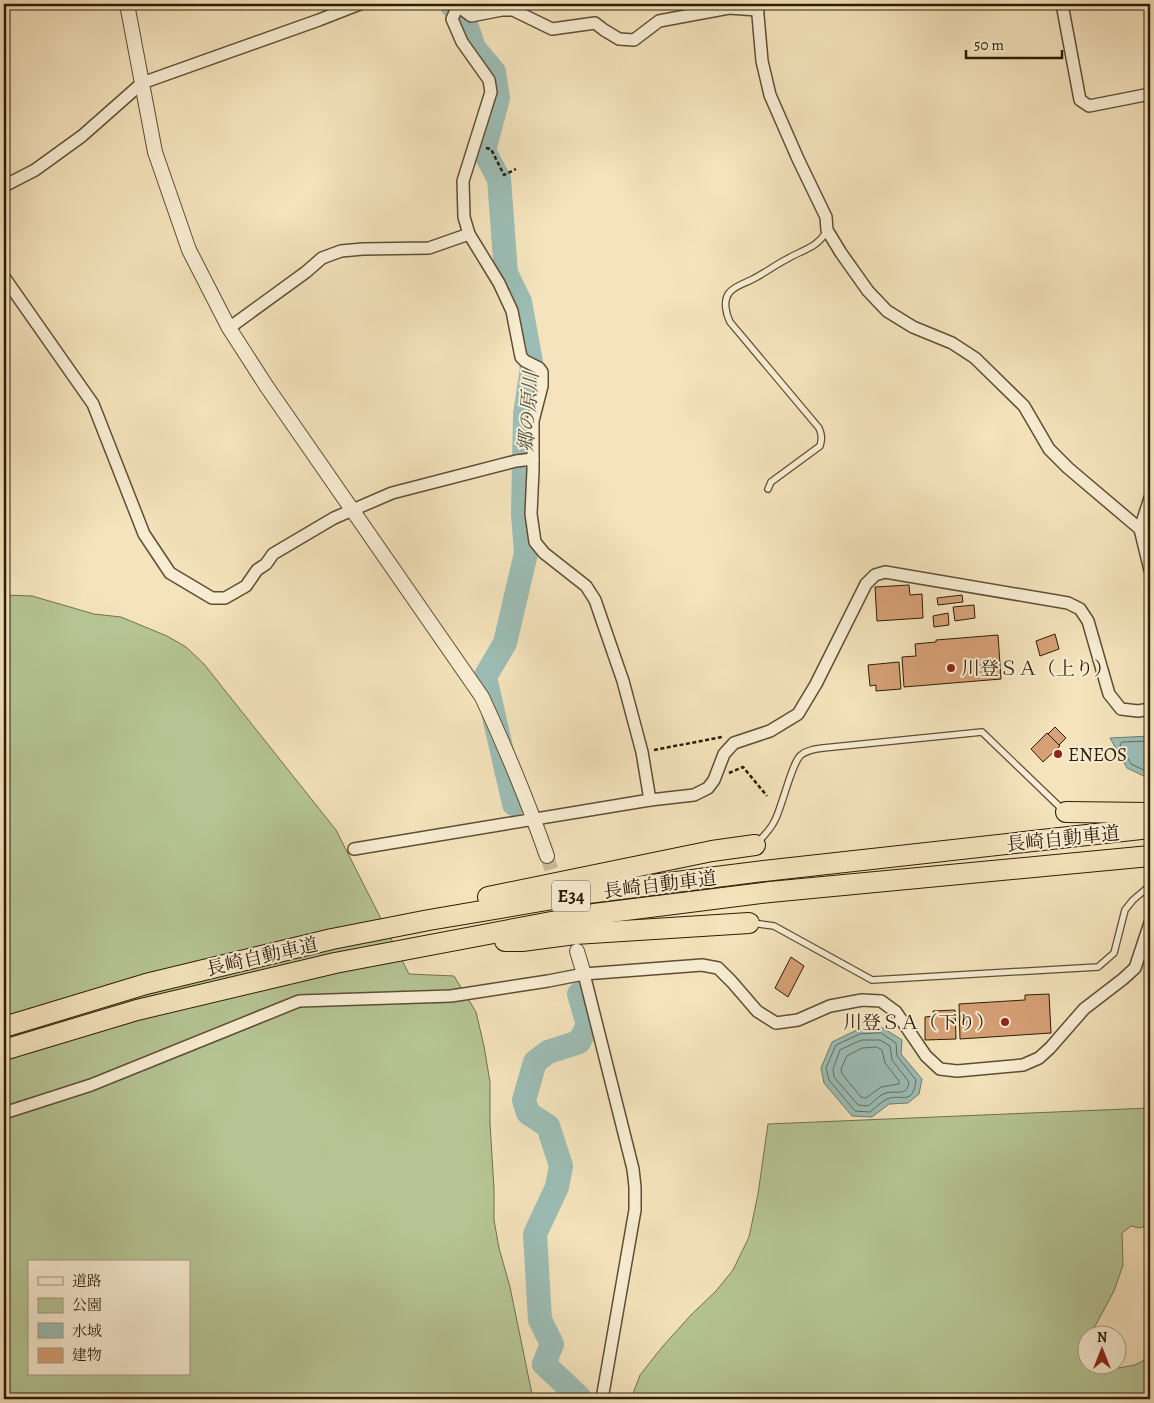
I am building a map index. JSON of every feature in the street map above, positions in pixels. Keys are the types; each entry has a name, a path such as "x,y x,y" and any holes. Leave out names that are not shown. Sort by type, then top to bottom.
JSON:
{"highway":[{"path":"1066,812 1150,813"},
{"name":"長崎自動車道","path":"4,1028 146,984 332,939 428,920 588,893 754,872 1150,828"},
{"path":"332,939 460,903 712,851 755,845"},
{"name":"長崎自動車道","path":"4,1050 137,1010 335,963 594,914 770,892 1150,856"},
{"path":"434,944 522,941 575,934 750,923"}],"street":[{"path":"127,4 156,152 189,250 229,328 267,387 482,698 503,743 534,819 546,856"},
{"path":"4,186 35,170 82,136 142,83 360,4"},
{"path":"1062,4 1080,100 1089,106 1150,94"},
{"path":"650,800 642,752 623,681 596,600 586,586 544,553 536,542 531,514 533,421 542,386 542,372 539,368 521,357 512,311 499,283 469,234 464,218 463,181 491,92 489,80 462,42 452,18 458,5 471,16 502,10 513,10 552,29 596,23 619,39 634,40 659,21 729,8 758,7 762,61 770,95 826,217 827,230 868,291 887,311 913,327 952,343 975,358 1024,406 1049,449 1140,529"},
{"path":"229,328 306,272 322,258 341,251 429,248 469,234"},
{"path":"4,277 93,404 144,534 170,573 212,598 225,598 246,586 257,570 266,564 273,554 334,518 392,493 516,461 533,459"},
{"path":"1150,498 1140,529 1150,570"},
{"path":"354,849 650,800 694,796 708,788 714,780 724,754 734,744 770,731 798,714 816,684 866,584 875,575 885,572 1068,602 1080,609 1088,621 1109,694 1121,709 1138,711 1150,708"},
{"path":"4,1113 91,1086 299,1001 451,996 584,974 702,965 718,968 757,1011 776,1023 798,1020 830,1006 862,1000 881,1001 896,1012 926,1056 940,1068 957,1071 1022,1065 1039,1058 1084,1009 1135,968 1150,923"},
{"path":"577,950 633,1169 635,1187 635,1210 602,1399"}],"lane":[{"path":"768,489 771,482 820,446 821,433 819,428 730,322 726,315 728,293 787,258 810,248 823,238 827,230"},
{"path":"755,845 767,833 775,821 794,765 799,756 808,751 823,748 982,732 1066,812"},
{"path":"750,923 774,926 872,980 1098,967 1114,953 1125,910 1133,900 1150,888"}],"path":[{"path":"490,149 504,175 516,169"},
{"path":"642,752 722,737 734,744"},
{"path":"714,780 743,767 767,796"}],"green space":[{"path":"4,595 32,596 94,614 121,617 167,636 186,647 204,664 336,830 409,974 454,976 476,1012 484,1046 490,1082 494,1220 533,1399 4,1399"},
{"path":"1150,1108 1150,1224 1140,1228 1131,1226 1122,1233 1123,1265 1114,1291 1095,1326 1076,1326 1076,1376 1126,1376 1126,1367 1135,1365 1150,1357 1150,1399 631,1399 640,1375 663,1346 716,1291 733,1270 749,1237 758,1194 768,1124"}],"water":[{"path":"1150,736 1150,778 1148,778 1127,768 1110,738"},
{"path":"883,1028 902,1040 901,1054 922,1079 919,1094 908,1103 889,1104 872,1117 852,1116 824,1083 821,1068 832,1042 859,1029"}],"building":[{"path":"909,585 910,595 922,594 923,618 877,621 875,587"},
{"path":"962,595 963,602 938,605 937,598"},
{"path":"974,605 975,618 955,621 953,607"},
{"path":"948,613 949,625 934,627 933,616"},
{"path":"1055,634 1059,649 1040,656 1036,641"},
{"name":"川登ＳＡ（上り）","path":"998,635 1001,679 904,687 902,657 916,656 915,644 936,642 936,640"},
{"path":"899,662 901,689 876,691 876,685 870,686 868,665"},
{"path":"1055,727 1066,738 1059,745 1048,734"},
{"path":"1047,733 1060,746 1043,762 1031,749"},
{"path":"791,957 804,966 788,997 775,988"},
{"name":"川登ＳＡ（下り）","path":"1049,994 1051,1033 960,1039 959,1004 1025,1000 1025,995"},
{"path":"955,1010 956,1039 925,1040 925,1017 934,1016 933,1011"}],"waterway":[{"name":"郷の原川","path":"451,4 465,21 474,48 494,72 498,98 484,151 499,179 506,273 520,302 532,368 525,414 523,514 526,553 505,643 485,677 514,804"},
{"name":"郷の原川","path":"579,994 588,1025 579,1042 548,1052 535,1062 524,1100 528,1113 548,1126 561,1166 557,1187 535,1234 540,1320 552,1344 544,1364 579,1399"}],"tunnel":[{"path":"547,856 569,926"}],"place":[{"name":"川登ＳＡ（上り）","path":"951,668"},
{"name":"ENEOS","path":"1058,754"},
{"name":"川登ＳＡ（下り）","path":"1005,1022"}]}
